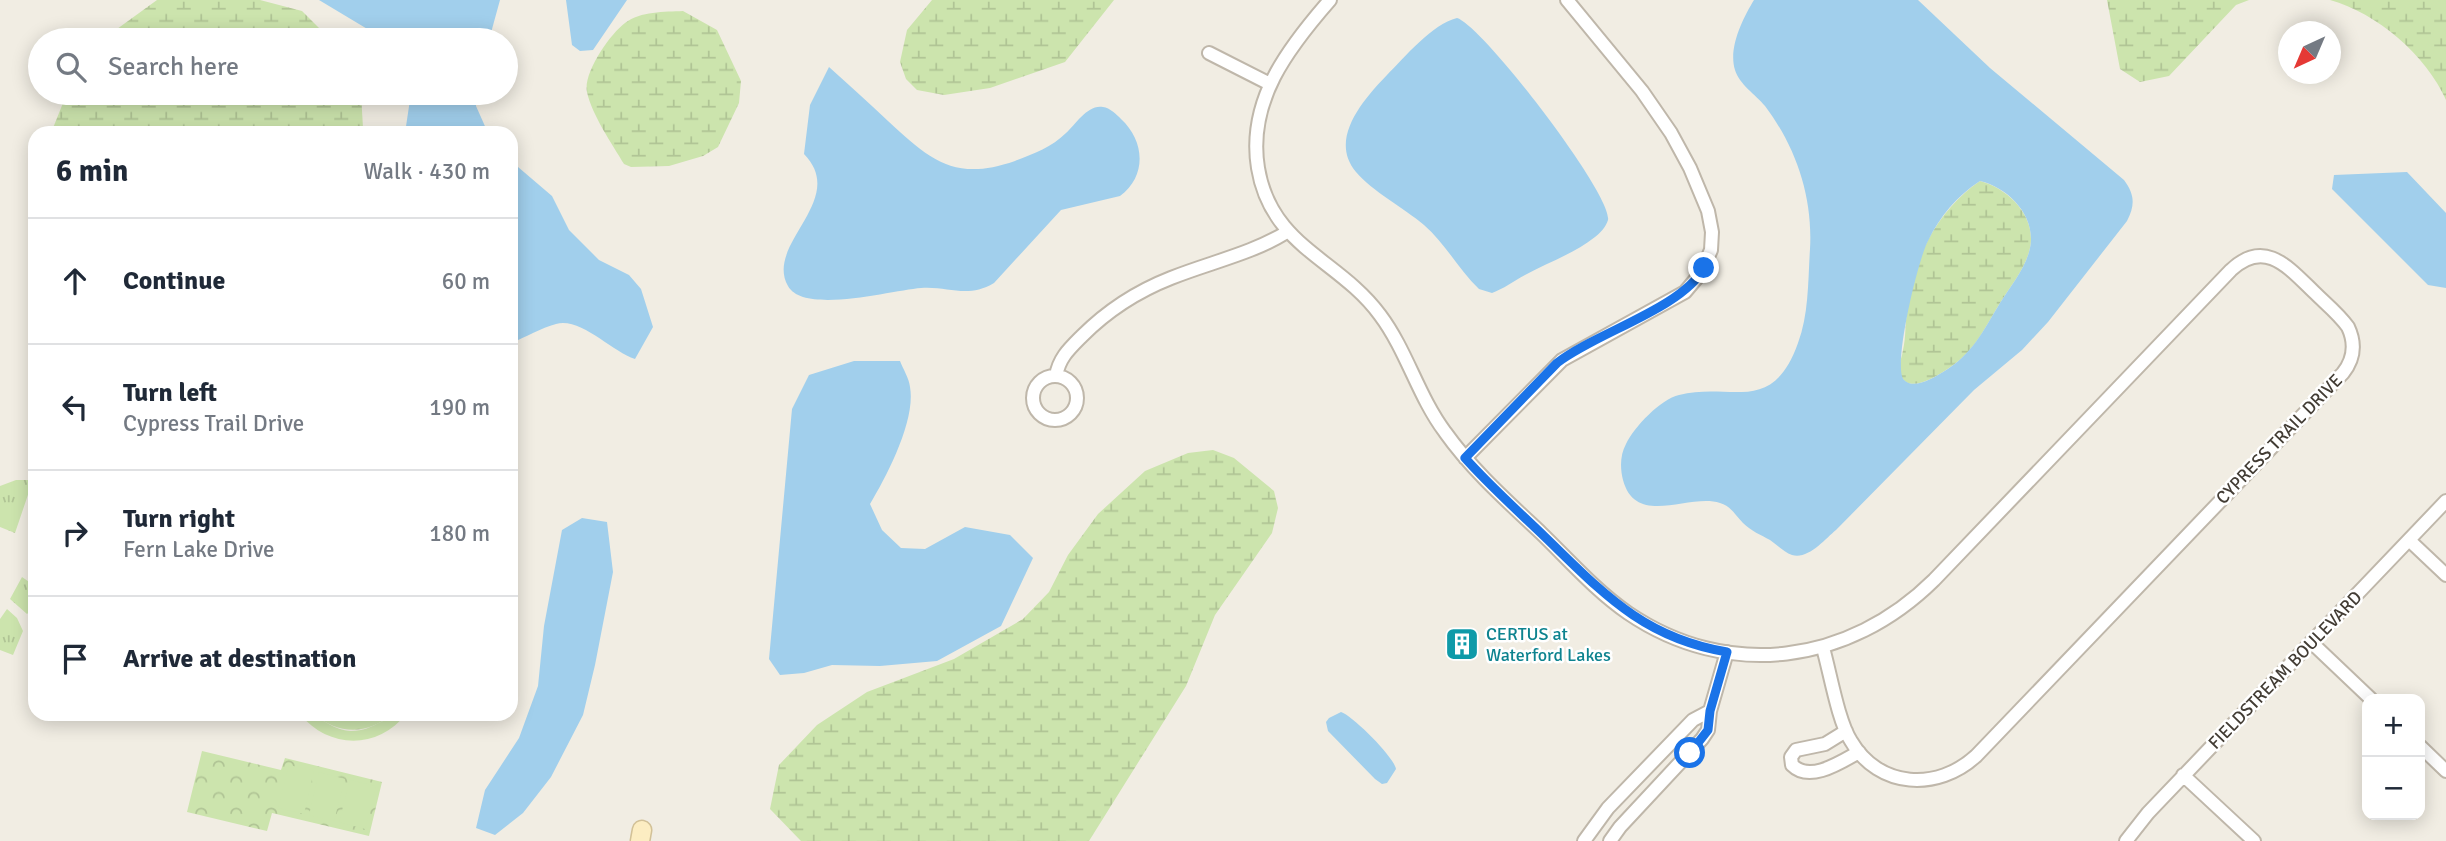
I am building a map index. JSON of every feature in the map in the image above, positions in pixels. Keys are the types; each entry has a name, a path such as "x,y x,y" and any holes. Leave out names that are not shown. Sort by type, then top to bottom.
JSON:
{"street":[{"name":"CYPRESS TRAIL DRIVE","path":"1330,0 1294,44 1270,84 1261,107 1257,126 1258,165 1269,201 1287,232 1356,288 1377,311 1397,340 1430,410 1465,458 1623,610 1678,640 1727,652 1780,654 1823,648 1875,626 1919,595 2239,263 2259,256 2283,263 2348,327 2352,336 2353,352 2343,373 1970,762 1943,777 1916,780 1888,774 1872,764 1858,752 1846,731 1823,648"},
{"path":"1465,458 1557,363 1685,292 1700,275 1710,254 1710,218 1690,168 1671,133 1642,91 1567,0"},
{"path":"1209,53 1270,84"},
{"path":"1056,376 1059,363 1067,352 1095,324 1130,298 1174,276 1252,251 1287,232"},
{"name":"FIELDSTREAM BOULEVARD","path":"2126,841 2183,775 2446,501"},
{"path":"2409,540 2446,575"},
{"path":"2311,642 2366,694"},
{"path":"1610,841 1707,732 1710,711 1727,652"},
{"path":"1584,841 1608,808 1694,718 1710,711"},
{"path":"1846,731 1825,744 1796,750 1791,757 1792,765 1803,772 1822,770 1858,752"},
{"path":"2425,751 2446,771"},
{"path":"1653,761 1668,775"},
{"path":"2183,775 2254,841"}],"green space":[{"path":"157,0 260,0 302,11 319,28 118,28"},
{"path":"932,0 1114,0 1065,62 990,88 944,95 917,90 906,79 900,62 907,30"},
{"path":"2107,0 2249,0 2236,5 2169,76 2140,82 2120,69"},
{"path":"2330,0 2446,0 2446,100 2426,67 2398,38 2365,15"},
{"path":"683,11 717,30 741,81 739,103 718,147 703,156 669,166 631,167 624,164 593,110 587,92 589,75 605,45 625,23 645,14"},
{"path":"62,105 362,105 363,126 54,126"},
{"path":"1980,181 2002,191 2020,207 2030,228 2031,240 2027,259 1968,352 1950,368 1934,377 1923,382 1908,383 1901,376 1900,366 1906,317 1921,257 1944,215 1964,193"},
{"path":"1213,450 1234,458 1274,491 1278,508 1272,533 1215,615 1186,686 1089,841 801,841 770,809 779,765 817,725 867,692 954,659 1023,619 1049,592 1068,555 1098,514 1145,471 1188,453"},
{"path":"16,480 28,480 28,495 15,533 0,527 0,486"},
{"path":"22,577 28,581 27,614 10,599"},
{"path":"7,609 17,618 23,631 13,655 0,650 0,619"},
{"path":"306,721 323,721 342,730 358,731 383,721 400,721 382,734 353,741 324,734"},
{"path":"323,721 383,721 353,730"},
{"path":"202,751 281,770 285,758 382,782 369,836 272,813 267,831 187,812"},
{"path":"289,765 314,771 304,814 278,808"},
{"path":"319,772 345,779 334,821 309,815"},
{"path":"350,780 376,786 365,829 339,822"}],"water":[{"path":"319,0 500,0 492,28 366,28"},
{"path":"566,0 627,0 593,50 580,51 572,45"},
{"path":"1754,0 1918,0 1990,68 2124,180 2133,200 2127,221 2048,322 2022,350 1974,390 1836,530 1816,548 1798,556 1786,552 1749,528 1724,504 1707,501 1651,506 1639,502 1630,494 1621,471 1626,444 1656,408 1679,395 1698,392 1748,392 1763,388 1776,380 1788,366 1802,332 1808,284 1810,230 1805,192 1786,138 1765,106 1737,75 1733,61 1741,24","holes":["1980,181 2011,198 2026,217 2031,240 2027,259 1982,333 1962,358 1929,380 1908,383 1901,371 1901,356 1913,290 1928,241 1938,223 1964,193"]},
{"path":"1457,18 1492,49 1544,112 1590,179 1604,204 1608,220 1601,232 1587,243 1492,293 1479,289 1424,225 1379,193 1356,172 1348,159 1346,146 1352,120 1378,85 1428,34"},
{"path":"829,67 917,147 945,164 976,169 1015,161 1048,146 1061,138 1087,112 1103,107 1119,117 1135,138 1140,158 1139,169 1129,188 1120,196 1061,210 994,283 984,288 966,291 921,288 850,299 812,299 797,294 788,286 784,270 787,254 812,205 817,188 815,171 804,154 810,105"},
{"path":"409,105 476,105 485,126 406,126"},
{"path":"518,167 552,196 569,230 599,260 629,275 641,289 653,327 635,359 576,326 566,323 550,326 518,340"},
{"path":"2407,172 2446,213 2446,288 2428,285 2332,189 2334,175"},
{"path":"854,361 900,361 910,387 909,415 899,447 870,504 882,530 901,548 925,549 965,527 1010,535 1033,558 1001,626 937,661 880,666 832,665 804,673 780,675 769,659 792,409 809,375"},
{"path":"582,518 607,522 613,572 583,715 551,777 523,813 495,835 476,828 485,790 519,738 538,686 544,626 562,530"},
{"path":"1341,712 1372,738 1394,763 1396,769 1387,783 1382,784 1375,779 1328,731 1326,722"}],"place":[{"name":"CERTUS at Waterford Lakes","path":"1462,644"}],"route":[{"path":"1690,753 1708,730 1710,711 1727,652 1678,640 1623,610 1465,458 1557,363 1685,292 1704,268"}]}
